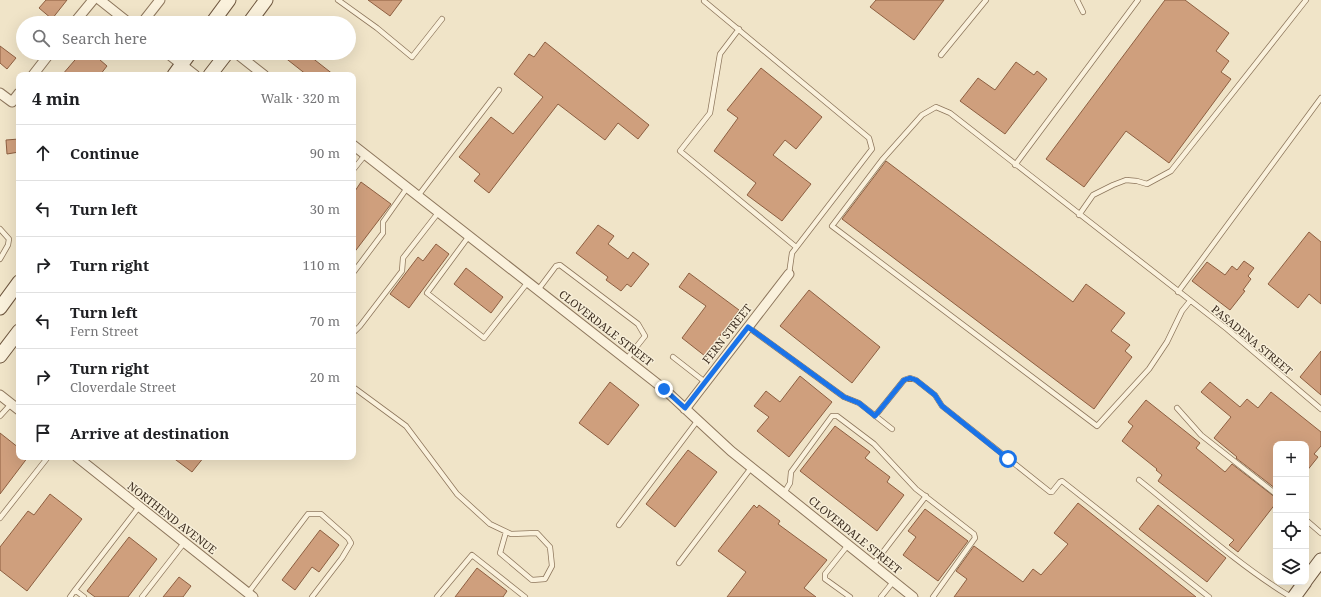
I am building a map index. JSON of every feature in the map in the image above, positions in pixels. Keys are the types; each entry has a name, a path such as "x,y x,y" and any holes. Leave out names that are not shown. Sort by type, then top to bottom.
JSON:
{"street":[{"path":"79,16 92,0"},
{"path":"100,0 120,16"},
{"path":"147,16 160,0"},
{"path":"217,16 229,0"},
{"path":"254,16 266,0"},
{"path":"35,72 45,60"},
{"path":"172,60 178,70 185,60"},
{"path":"212,72 222,60"},
{"path":"245,60 260,72"},
{"path":"0,93 12,102 16,97"},
{"name":"CLOVERDALE STREET","path":"356,148 664,389 751,468 913,597"},
{"name":"FERN STREET","path":"685,408 789,274"},
{"path":"0,308 16,286"},
{"path":"0,356 16,335"},
{"path":"0,395 16,408"},
{"name":"NORTHEND AVENUE","path":"81,460 250,595"},
{"path":"1309,576 1321,560"},
{"path":"1293,597 1302,585"}],"lane":[{"path":"338,0 377,28 412,56 442,19"},
{"path":"941,55 986,0"},
{"path":"1077,0 1083,12"},
{"path":"1015,165 1138,0"},
{"path":"1079,215 1093,195 1112,185 1126,180 1147,184 1171,171 1306,0"},
{"path":"704,1 870,138 872,149 792,253 789,274"},
{"path":"739,30 720,54 710,113 680,151 796,247"},
{"path":"418,196 498,90"},
{"path":"1178,292 1321,98"},
{"name":"PASADENA STREET","path":"1190,301 1182,312 1167,342 1149,369 1097,426 832,226 882,160 922,115 936,107 950,113 1015,165 1170,286 1190,301 1227,330 1321,409"},
{"path":"356,166 365,155"},
{"path":"356,269 383,233 383,222 407,188"},
{"path":"356,330 402,271 403,258 438,212"},
{"path":"0,229 9,239 8,245 0,259"},
{"path":"469,236 427,293 484,338 528,282"},
{"path":"538,290 556,266 560,265 638,324 644,336 626,360"},
{"path":"748,327 844,397 859,403 892,429"},
{"path":"673,357 705,382"},
{"path":"875,416 904,380 910,378 916,380 935,395 942,406 1050,492 1052,492 1062,481 1209,597"},
{"path":"356,389 406,426 457,494 490,524 511,534 537,533 550,547 552,566 545,578 532,580 500,553 506,532"},
{"path":"0,416 11,404"},
{"path":"1177,408 1201,435 1273,492"},
{"path":"784,494 790,483 791,472 832,416 837,416 874,444 916,489 974,534 976,538 933,597"},
{"path":"619,525 698,420"},
{"path":"0,518 46,460"},
{"path":"679,563 751,468"},
{"path":"1139,480 1241,562 1275,587 1293,597"},
{"path":"873,565 926,496"},
{"path":"70,597 139,507"},
{"path":"250,595 308,514 315,513 321,514 348,538 351,543 342,558 312,597"},
{"path":"1309,523 1321,533"},
{"path":"142,597 184,543"},
{"path":"848,545 825,574 825,579 850,597"},
{"path":"437,597 472,555 525,597"},
{"path":"881,597 894,582"},
{"path":"75,590 84,597"}],"building":[{"path":"46,0 67,0 54,16 48,16 39,8"},
{"path":"368,0 402,0 390,16"},
{"path":"876,0 944,0 914,40 870,7"},
{"path":"1165,0 1185,0 1229,33 1216,51 1229,61 1221,72 1231,79 1169,163 1126,131 1084,187 1046,159"},
{"path":"545,42 649,125 638,139 618,123 605,140 558,104 489,193 474,181 480,174 459,157 491,117 513,134 543,97 514,74 529,54 534,57"},
{"path":"0,46 16,58 7,69 0,63"},
{"path":"75,60 100,60 107,66 102,72 65,72"},
{"path":"288,60 315,60 330,72 303,72"},
{"path":"1016,62 1034,75 1037,71 1047,79 1005,134 960,101 978,78 995,90"},
{"path":"761,68 822,117 796,149 785,140 773,155 811,184 782,221 747,195 756,183 714,151 738,118 727,110"},
{"path":"16,139 16,152 7,154 6,140"},
{"path":"886,161 1073,302 1086,284 1125,313 1111,331 1130,345 1125,351 1132,357 1094,409 842,219"},
{"path":"361,182 391,204 356,250 356,190"},
{"path":"598,225 614,236 608,244 628,259 633,252 649,264 631,287 627,284 621,291 606,280 608,277 576,253"},
{"path":"1309,232 1321,242 1321,304 1309,294 1298,308 1268,284"},
{"path":"436,244 449,254 409,308 390,294 418,257 423,261"},
{"path":"1244,261 1254,268 1248,276 1251,279 1243,290 1245,291 1230,310 1192,281 1207,262 1225,275 1232,266 1237,270"},
{"path":"466,268 503,297 491,313 454,284"},
{"path":"689,273 739,310 705,356 682,338 706,306 679,287"},
{"path":"809,290 880,347 852,383 780,326"},
{"path":"1321,351 1321,395 1300,377"},
{"path":"800,376 832,402 789,457 757,431 769,417 754,406 766,391 780,402"},
{"path":"610,382 639,405 608,445 579,423"},
{"path":"1210,382 1240,407 1247,399 1258,408 1271,392 1321,432 1321,446 1314,454 1318,457 1309,468 1309,441 1273,441 1273,487 1236,458 1237,457 1214,438 1231,417 1201,392"},
{"path":"1146,400 1200,443 1196,448 1225,472 1232,464 1273,496 1273,507 1238,552 1229,545 1234,540 1158,481 1162,475 1156,470 1157,469 1122,441 1133,426 1128,422"},
{"path":"835,426 870,452 865,458 890,477 887,482 904,495 877,531 800,471"},
{"path":"0,433 16,446 16,460 26,460 0,494"},
{"path":"688,450 717,472 675,527 646,504"},
{"path":"176,460 202,460 192,472"},
{"path":"50,494 82,519 27,591 0,570 0,547 28,511 34,515"},
{"path":"1078,503 1196,597 954,597 967,579 956,571 974,546 1023,582 1033,569 1041,575 1068,544 1054,533"},
{"path":"754,505 757,508 759,505 780,521 778,524 827,560 804,588 816,597 727,597 746,572 718,551"},
{"path":"1158,505 1226,558 1207,582 1139,529"},
{"path":"925,509 968,541 938,581 903,555 916,537 908,531"},
{"path":"320,530 339,545 319,572 312,567 295,590 282,580"},
{"path":"129,537 157,559 128,597 95,597 87,591"},
{"path":"477,568 507,591 503,597 455,597"},
{"path":"179,577 191,586 183,597 163,597"}],"route":[{"path":"664,389 685,408 748,327 844,397 859,403 875,416 904,380 910,378 916,380 935,395 942,406 1008,459"}]}
